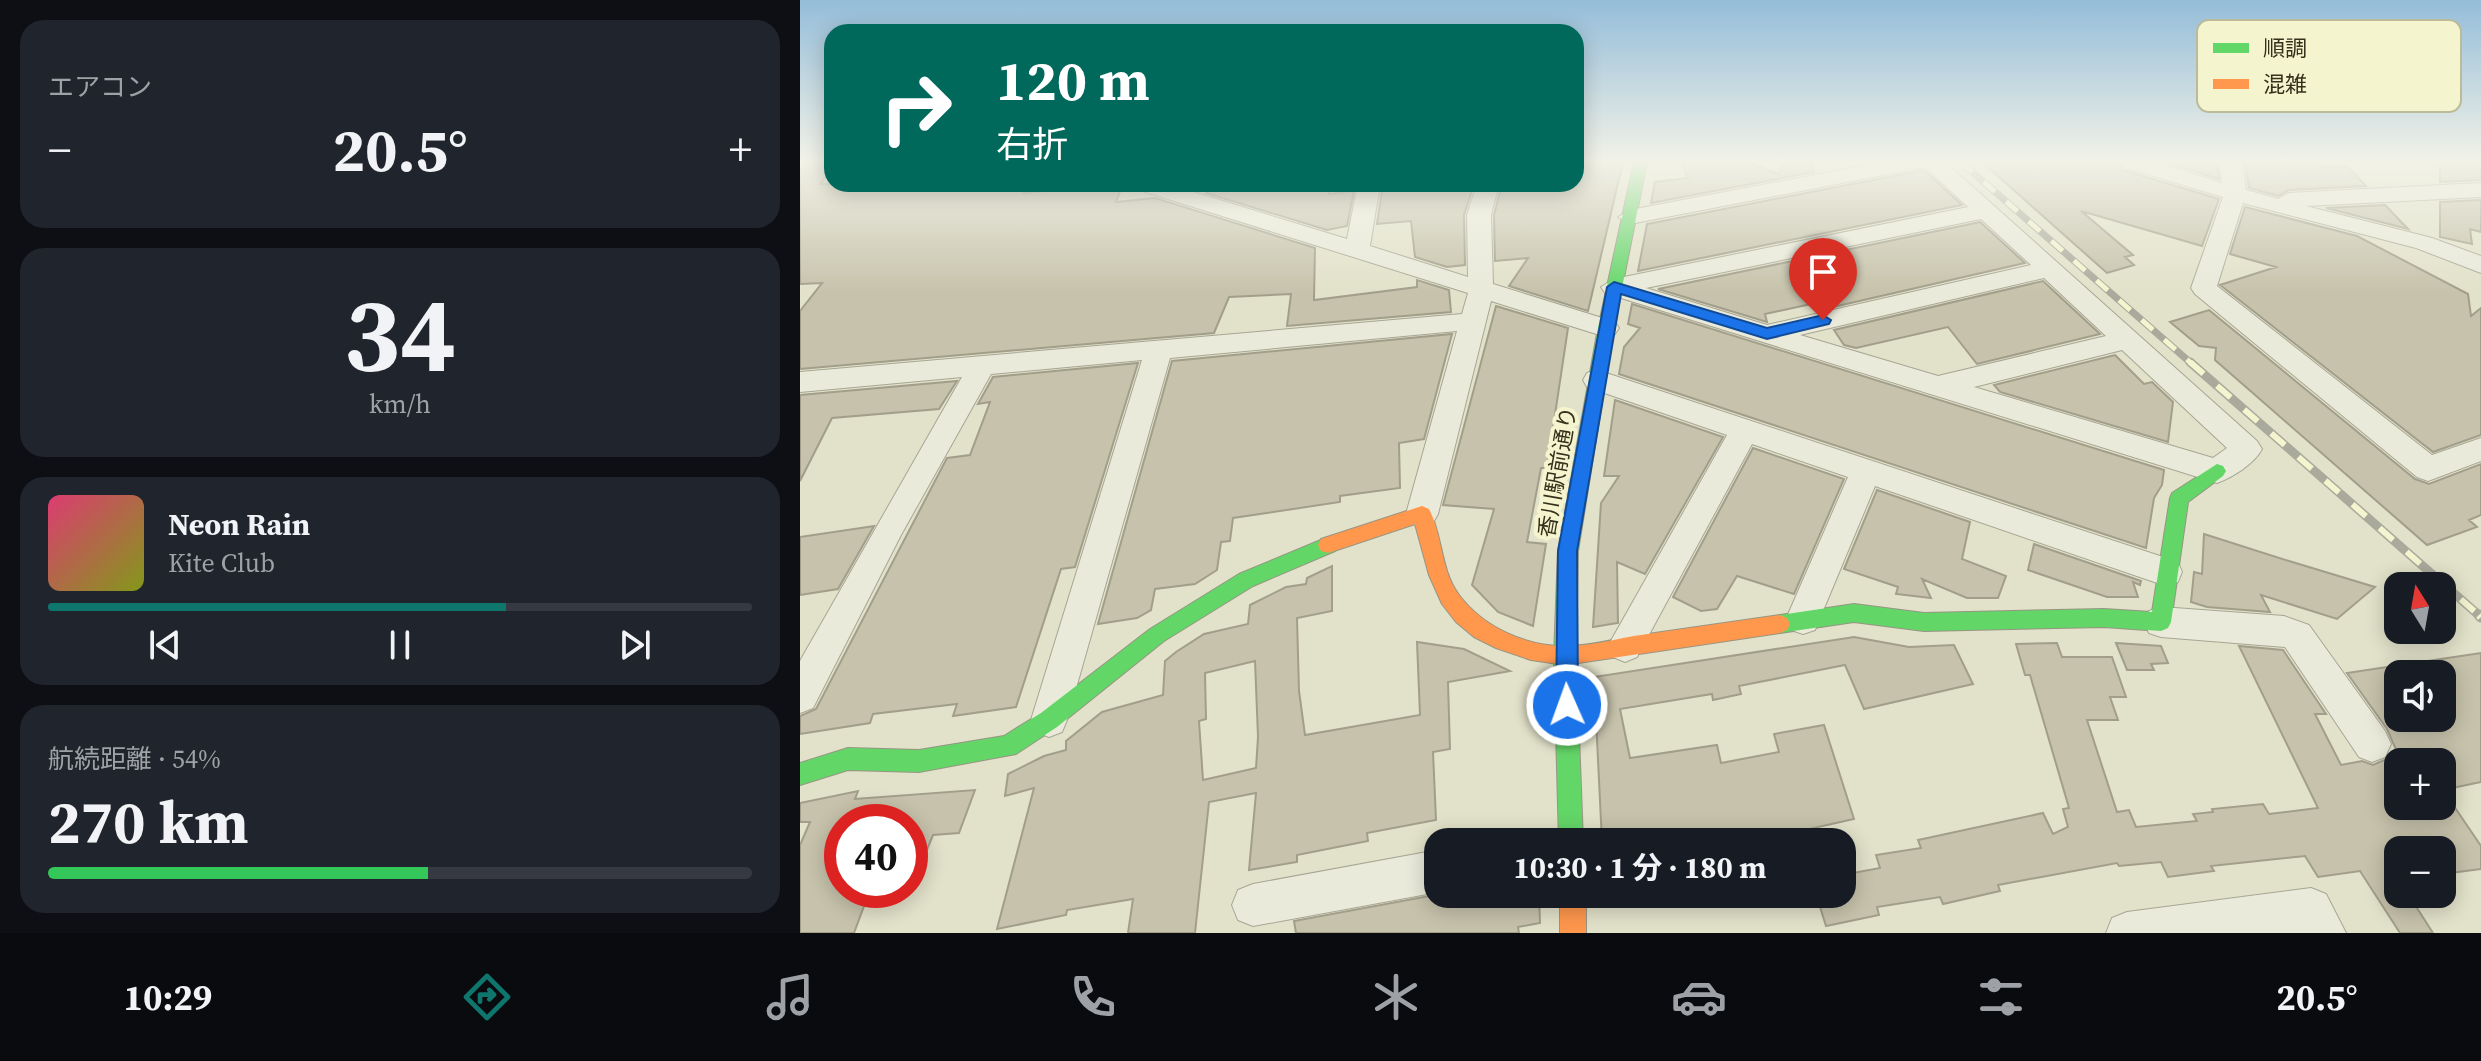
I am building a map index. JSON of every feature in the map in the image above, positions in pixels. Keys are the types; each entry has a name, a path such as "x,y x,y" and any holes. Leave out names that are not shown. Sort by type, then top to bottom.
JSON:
{"street":[{"path":"1214,206 1606,328"},
{"path":"1357,250 1365,206"},
{"path":"1482,206 1479,215 1481,291 1422,514 1429,558 1448,603 1484,635 1531,654 1565,656 1854,613 1924,622 2104,618 2284,631 2297,636 2372,744"},
{"name":"香川駅前通り","path":"1571,828 1565,656 1568,551 1606,328 1632,206"},
{"path":"1630,217 1690,206"},
{"path":"1979,206 2247,449 2179,498 2161,622"},
{"path":"2243,206 2204,288 2428,469 2481,449"},
{"path":"2277,206 2424,243 2481,265"},
{"path":"1614,287 1985,211"},
{"path":"1767,333 2049,269"},
{"path":"1614,287 2217,471"},
{"path":"800,382 1475,321"},
{"path":"1939,386 2127,340"},
{"path":"1049,720 1159,350"},
{"path":"800,696 882,539 983,364"},
{"path":"1597,380 2166,572"},
{"path":"1625,646 1745,430"},
{"path":"1803,619 1866,470"},
{"path":"800,774 848,759 919,761 1008,746 1049,720 1157,635 1246,580 1344,538 1422,514"},
{"path":"1253,905 1424,874"},
{"path":"1573,908 1573,933"},
{"path":"2127,933 2311,909 2325,933"}],"building":[{"path":"800,206 1179,206 1315,248 1314,300 1417,287 1417,280 1449,290 1451,312 1287,326 1291,294 1229,297 1214,333 800,369 800,311 822,283 800,284"},
{"path":"1247,206 1351,206 1347,226 1327,230"},
{"path":"1380,206 1467,206 1464,215 1465,265 1447,267 1415,257 1411,221 1377,224"},
{"path":"1496,206 1613,206 1588,311 1509,286 1528,258 1495,261"},
{"path":"1742,206 1959,206 1638,271 1647,224"},
{"path":"2031,206 2217,206 2202,246 2081,211 2133,255 2125,257 2134,265 2107,273"},
{"path":"2386,206 2408,229 2326,208"},
{"path":"2440,206 2481,206 2481,232 2470,229 2472,244 2440,237"},
{"path":"2245,207 2357,236 2468,294 2471,316 2481,308 2481,435 2433,452 2220,285 2276,267 2230,254"},
{"path":"1980,222 2025,263 1820,310 1816,303 1765,314 1767,322 1658,289"},
{"path":"2043,281 2100,334 1977,364 1948,327 1856,348 1844,345 1834,330"},
{"path":"1632,304 2164,470 2162,485 2154,498 2146,548 1619,374 1624,347 1640,328 1628,324"},
{"path":"1496,306 1568,328 1547,468 1541,468 1527,542 1546,544 1533,626 1498,612 1472,585 1494,509 1443,505"},
{"path":"2209,310 2415,479 2429,484 2481,464 2481,515 2469,520 2477,527 2427,545 2215,360 2216,348 2199,346 2170,322"},
{"path":"1452,334 1424,439 1399,443 1400,488 1340,496 1340,502 1233,518 1230,541 1221,542 1217,570 1195,584 1155,589 1151,610 1137,618 1098,624 1172,361"},
{"path":"2115,355 2144,384 2152,382 2173,402 2168,442 2000,392 1994,385"},
{"path":"1138,363 1075,567 1061,569 1016,707 953,716 957,704 873,714 870,723 800,734 800,716 816,709 947,458 970,455 990,402 978,404 993,377"},
{"path":"957,381 939,409 832,418 800,481 800,395"},
{"path":"1615,400 1723,437 1645,574 1617,562 1618,623 1593,627 1601,503 1619,476 1604,476"},
{"path":"1753,448 1844,479 1794,594 1737,576 1717,609 1701,611 1673,597"},
{"path":"1877,490 1970,522 1962,559 2006,576 1998,598 1967,598 1922,579 1931,598 1896,594 1898,587 1844,569"},
{"path":"874,526 838,589 800,595 800,537"},
{"path":"2204,534 2375,587 2337,619 2261,595 2270,612 2207,607 2191,602 2194,572 2202,574"},
{"path":"2034,544 2141,581 2140,585 2133,582 2138,597 2107,597 2028,570"},
{"path":"1332,566 1332,611 1297,618 1299,691 1305,735 1420,715 1417,642 1464,649 1510,671 1448,682 1450,749 1433,752 1436,820 1367,833 1368,841 1297,855 1297,862 1249,870 1256,793 1209,802 1195,933 1128,933 1133,899 1067,910 1066,915 997,929 1034,788 1005,796 1008,774 1044,756 1066,750 1066,741 1102,712 1163,695 1165,661 1176,652 1204,634 1248,624 1250,605 1286,587 1306,584 1307,578","holes":["1255,661 1256,768 1203,780 1199,721 1206,719 1205,673"]},
{"path":"1854,637 1909,647 1954,645 1973,684 1864,709 1845,665 1739,686 1741,694 1713,700 1712,694 1620,709 1630,758 1717,745 1721,763 1779,752 1774,734 1824,725 1854,819 1814,828 1601,828 1594,677"},
{"path":"2057,643 2062,657 2112,657 2126,697 2110,697 2118,720 2087,720 2117,812 2129,810 2136,827 2197,821 2193,814 2213,812 2212,809 2263,804 2269,814 2318,808 2239,646 2283,650 2326,714 2315,714 2341,765 2362,761 2373,765 2384,760 2384,820 2456,820 2456,809 2481,846 2481,869 2456,872 2456,836 2384,836 2384,908 2417,908 2433,933 2400,933 2360,871 2318,877 2305,856 2211,866 2214,871 2168,877 2161,862 2119,866 2117,863 1998,885 2000,891 1943,904 1940,897 1877,907 1879,915 1826,926 1820,908 1856,908 1856,872 1880,868 1876,855 1921,848 1918,840 2043,813 2053,834 2068,827 2063,809 2069,808 2030,675 2025,675 2016,644"},
{"path":"2116,643 2161,646 2168,663 2151,664 2154,670 2127,670"},
{"path":"2481,653 2481,782 2456,787 2456,748 2395,748 2388,732 2456,732 2456,660 2434,660"},
{"path":"2384,667 2384,725 2347,673"},
{"path":"975,790 959,833 933,835 928,847 928,804 824,804 824,908 863,908 854,933 800,933 800,845 810,822 800,822 800,803 858,791 855,799"},
{"path":"1424,897 1424,908 1539,908 1540,923 1518,927 1519,933 1296,933 1294,921"}],"railway":[{"path":"2011,206 2192,364"},
{"path":"2190,362 2481,617 2479,615"}],"traffic: fast":[{"path":"1571,828 1565,656 1568,551 1606,328 1632,206"},
{"path":"1780,624 1854,613 1924,622 2104,618 2161,622 2179,498 2217,471"},
{"path":"800,774 848,759 919,761 1008,746 1049,720 1157,635 1246,580 1328,545"}],"traffic: slow":[{"path":"1328,545 1422,514 1438,575 1449,598 1464,616 1481,631 1504,642 1565,656 1780,624"},
{"path":"1573,908 1573,933"}],"route":[{"path":"1567,705 1568,551 1614,287 1767,333 1823,320"}]}
